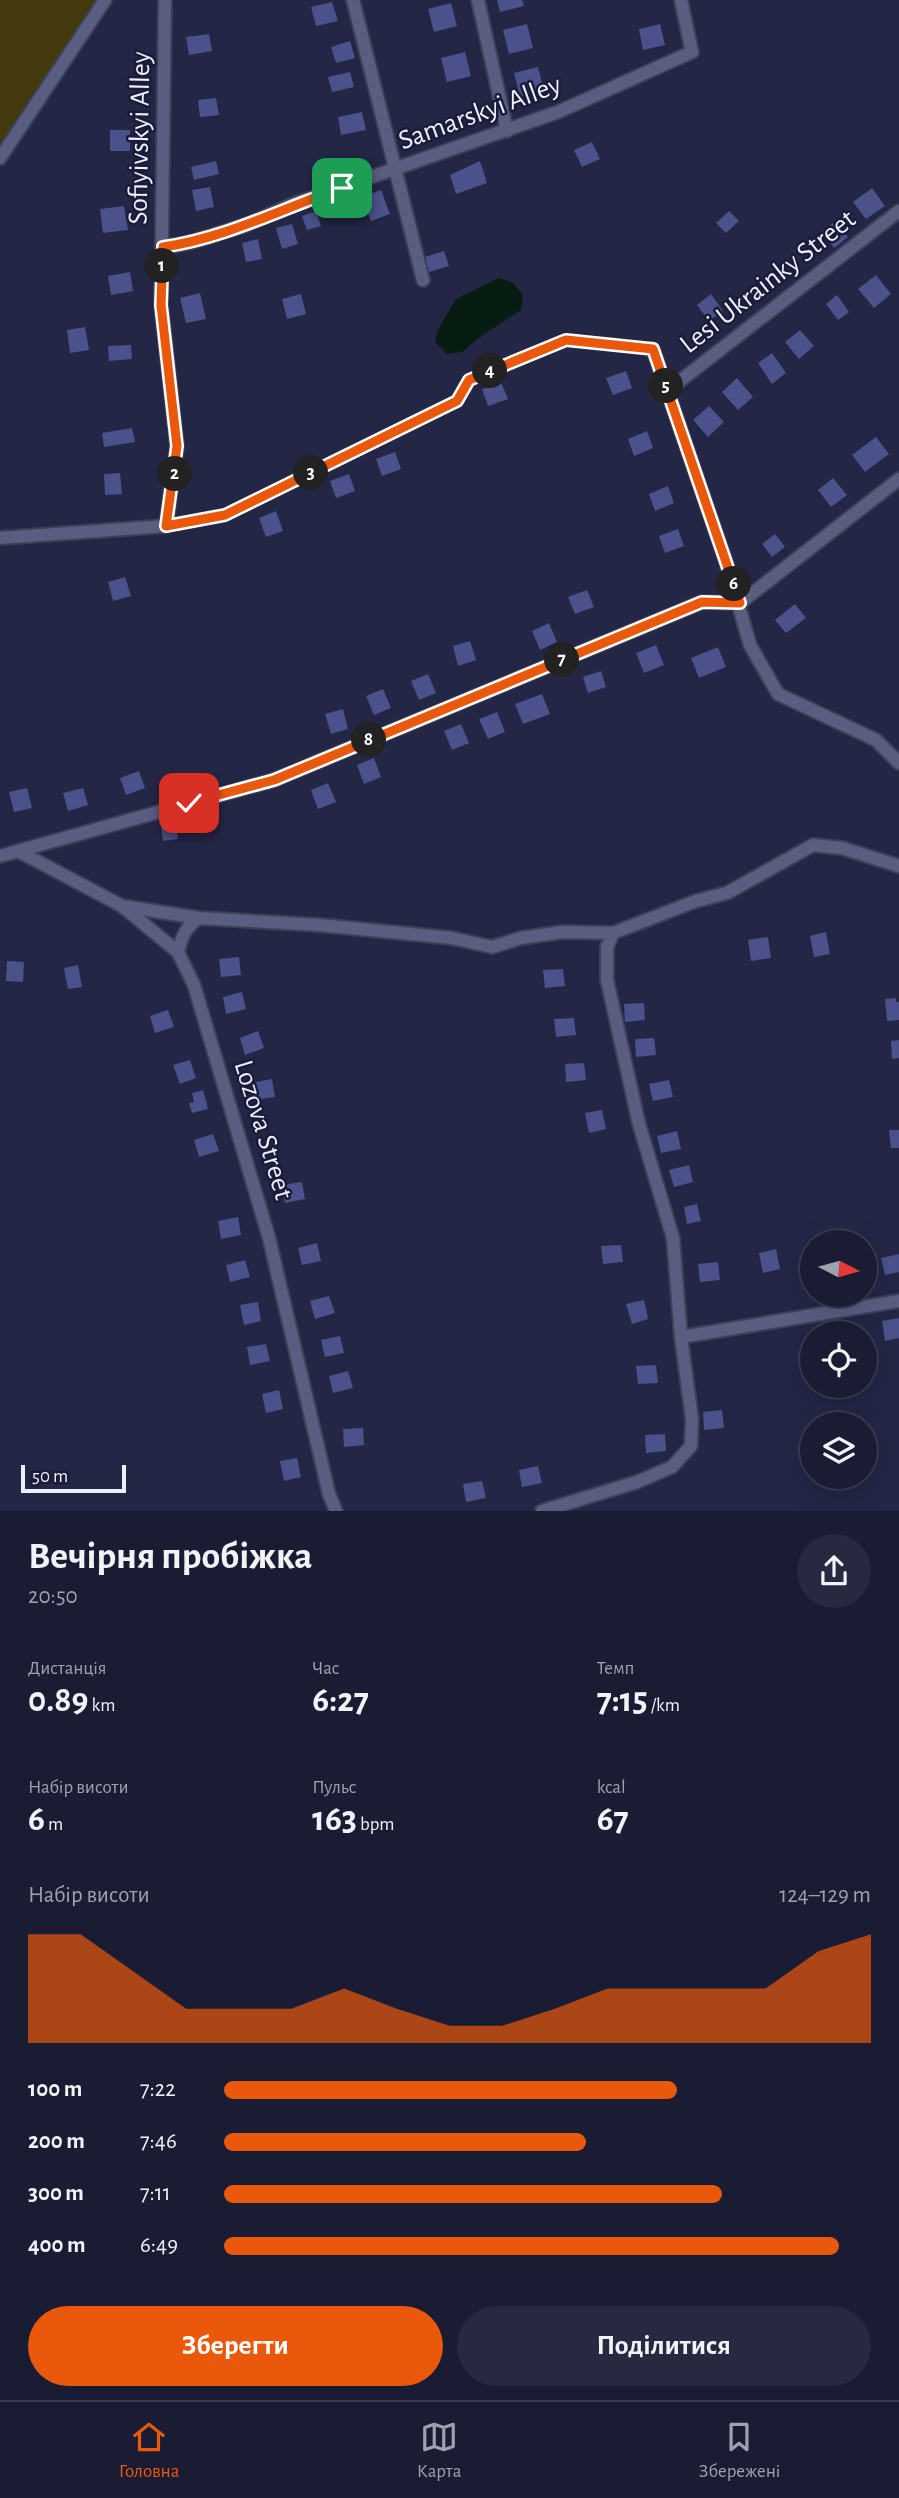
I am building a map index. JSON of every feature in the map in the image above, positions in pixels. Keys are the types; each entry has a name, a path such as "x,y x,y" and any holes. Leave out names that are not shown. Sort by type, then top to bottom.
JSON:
{"street":[{"path":"0,158 105,0"},
{"name":"Sofiyivskyi Alley","path":"166,0 161,305 177,446 166,526"},
{"path":"353,0 424,280"},
{"path":"478,0 507,131"},
{"name":"Samarskyi Alley","path":"163,247 188,243 246,225 291,205 507,131 558,112 692,52 681,0"},
{"name":"Lesi Ukrainky Street","path":"667,391 899,211"},
{"path":"653,349 740,603 750,645 778,694 876,740 899,761"},
{"path":"0,856 274,780 702,602 740,603 899,480"},
{"path":"0,538 166,526"},
{"path":"122,906 199,918 319,925 452,938 492,947 521,938 563,932 613,933 696,901 727,893 813,845 842,848 899,866"},
{"name":"Lozova Street","path":"18,851 122,906 177,952 194,985 270,1238 329,1494 336,1511"},
{"path":"177,952 190,924 199,918"},
{"path":"542,1511 637,1482 672,1467 691,1446 692,1419 681,1337 673,1238 639,1124 607,980 607,947 613,933"},
{"path":"681,1337 899,1301"}],"lane":[{"path":"166,526 225,515 457,401 469,380 566,340 653,349"}],"shaded area":[{"path":"0,0 103,0 0,156"},
{"path":"499,278 513,283 523,295 521,310 462,352 447,354 435,342 438,329 456,299"}],"building":[{"path":"497,0 522,0 524,6 500,12"},
{"path":"332,2 338,21 316,26 311,7"},
{"path":"451,3 457,26 434,32 428,9"},
{"path":"527,24 533,48 509,54 503,30"},
{"path":"660,24 665,45 643,50 639,29"},
{"path":"209,34 212,51 189,55 186,37"},
{"path":"350,41 355,58 336,63 331,47"},
{"path":"465,52 471,76 447,82 441,58"},
{"path":"538,67 544,91 520,97 514,73"},
{"path":"350,72 354,87 332,92 328,77"},
{"path":"216,98 219,115 200,117 198,100"},
{"path":"362,112 366,130 341,135 338,117"},
{"path":"110,130 130,130 130,151 110,151"},
{"path":"592,142 600,159 582,167 574,150"},
{"path":"216,161 219,174 194,180 191,167"},
{"path":"480,161 487,183 456,194 450,175"},
{"path":"210,187 214,207 196,211 192,190"},
{"path":"872,188 885,206 866,219 853,202"},
{"path":"381,190 390,214 371,221 362,197"},
{"path":"124,206 128,230 103,233 100,209"},
{"path":"316,211 321,226 307,230 302,216"},
{"path":"729,211 739,221 726,233 716,223"},
{"path":"836,221 848,237 834,248 822,231"},
{"path":"292,224 298,244 282,249 276,228"},
{"path":"258,239 262,259 246,262 242,243"},
{"path":"444,251 449,266 429,272 425,257"},
{"path":"130,272 133,291 111,295 108,276"},
{"path":"876,275 891,294 874,308 858,289"},
{"path":"200,293 206,319 186,323 180,298"},
{"path":"301,294 306,314 287,319 282,299"},
{"path":"711,294 723,311 709,321 697,305"},
{"path":"837,295 849,312 838,320 826,304"},
{"path":"85,327 89,350 70,353 67,330"},
{"path":"800,330 814,346 799,359 785,342"},
{"path":"131,345 132,359 109,361 108,346"},
{"path":"772,353 786,373 772,384 758,363"},
{"path":"626,371 632,388 613,395 606,378"},
{"path":"737,378 753,397 738,410 722,392"},
{"path":"501,382 508,399 488,406 482,389"},
{"path":"709,406 724,422 708,437 693,420"},
{"path":"132,428 135,442 104,447 102,433"},
{"path":"647,431 653,448 634,456 628,439"},
{"path":"876,437 889,454 865,472 852,455"},
{"path":"395,452 401,469 382,476 376,459"},
{"path":"120,473 122,494 105,495 104,474"},
{"path":"349,474 355,491 336,498 330,481"},
{"path":"833,478 847,495 831,507 818,490"},
{"path":"668,486 674,503 655,511 649,494"},
{"path":"276,511 283,531 266,537 259,518"},
{"path":"678,529 684,546 665,553 659,536"},
{"path":"775,534 785,547 772,557 762,544"},
{"path":"125,577 131,596 113,601 108,582"},
{"path":"587,590 594,607 575,614 568,597"},
{"path":"795,604 806,618 786,633 775,620"},
{"path":"549,623 557,642 540,650 532,631"},
{"path":"470,641 476,660 458,666 453,646"},
{"path":"656,645 664,665 644,673 636,653"},
{"path":"718,647 726,667 699,678 691,658"},
{"path":"601,671 606,687 588,693 583,677"},
{"path":"428,674 436,693 419,700 411,681"},
{"path":"383,689 391,708 374,715 366,696"},
{"path":"542,694 550,714 523,724 515,704"},
{"path":"343,709 348,729 331,734 325,714"},
{"path":"497,712 505,732 488,739 479,719"},
{"path":"461,724 469,743 452,750 444,731"},
{"path":"374,758 381,777 364,784 357,765"},
{"path":"139,771 145,788 126,795 120,778"},
{"path":"328,783 336,802 318,809 311,790"},
{"path":"27,788 32,808 14,812 9,792"},
{"path":"83,788 88,805 68,811 63,793"},
{"path":"174,817 178,839 163,841 160,819"},
{"path":"826,932 830,954 814,957 810,936"},
{"path":"768,937 771,958 751,961 748,940"},
{"path":"239,957 241,975 221,977 219,959"},
{"path":"7,961 24,962 23,982 6,981"},
{"path":"78,965 82,987 68,989 64,968"},
{"path":"563,969 565,986 545,988 543,970"},
{"path":"242,992 246,1009 226,1014 223,997"},
{"path":"896,998 896,1002 899,1002 899,1020 887,1021 885,999"},
{"path":"644,1003 645,1020 625,1022 624,1004"},
{"path":"168,1010 174,1027 155,1033 150,1016"},
{"path":"574,1018 576,1035 556,1037 554,1019"},
{"path":"258,1031 264,1048 245,1055 240,1038"},
{"path":"654,1038 656,1055 636,1057 635,1039"},
{"path":"899,1040 899,1058 892,1059 891,1041"},
{"path":"190,1060 196,1078 180,1084 173,1065"},
{"path":"584,1063 586,1080 566,1082 565,1064"},
{"path":"272,1079 275,1097 255,1100 252,1083"},
{"path":"669,1080 673,1097 653,1101 649,1084"},
{"path":"203,1090 208,1109 192,1113 189,1103 194,1102 192,1093"},
{"path":"602,1110 606,1129 589,1133 585,1113"},
{"path":"889,1130 899,1130 899,1148 891,1148"},
{"path":"677,1131 681,1149 661,1153 657,1136"},
{"path":"213,1134 219,1151 199,1157 194,1140"},
{"path":"689,1165 693,1182 674,1187 669,1170"},
{"path":"302,1182 305,1199 285,1203 282,1185"},
{"path":"697,1204 701,1221 687,1224 684,1207"},
{"path":"238,1217 241,1235 221,1239 218,1221"},
{"path":"317,1243 321,1261 302,1265 298,1248"},
{"path":"621,1245 623,1262 603,1264 601,1246"},
{"path":"776,1249 780,1269 763,1273 759,1253"},
{"path":"899,1254 899,1272 885,1275 881,1258"},
{"path":"245,1260 250,1277 230,1282 226,1265"},
{"path":"718,1262 720,1280 700,1282 698,1264"},
{"path":"329,1296 335,1313 315,1319 310,1301"},
{"path":"644,1300 648,1319 632,1324 626,1304"},
{"path":"258,1302 261,1321 244,1325 240,1305"},
{"path":"899,1318 899,1338 885,1341 882,1321"},
{"path":"340,1336 344,1353 325,1357 321,1340"},
{"path":"266,1344 270,1361 250,1365 247,1347"},
{"path":"656,1365 658,1383 638,1384 636,1366"},
{"path":"348,1371 353,1388 333,1393 329,1376"},
{"path":"279,1390 283,1409 266,1413 262,1394"},
{"path":"722,1410 724,1428 704,1430 703,1412"},
{"path":"363,1428 364,1445 344,1447 343,1429"},
{"path":"665,1434 666,1451 646,1453 645,1435"},
{"path":"297,1458 301,1477 284,1481 280,1461"},
{"path":"538,1466 542,1483 522,1487 519,1470"},
{"path":"482,1481 486,1498 466,1502 463,1484"}],"route":[{"path":"189,803 274,780 702,602 740,603 653,349 566,340 469,380 457,401 225,515 166,526 176,469 177,446 161,305 163,247 188,243 246,225 291,205 342,188"}]}
